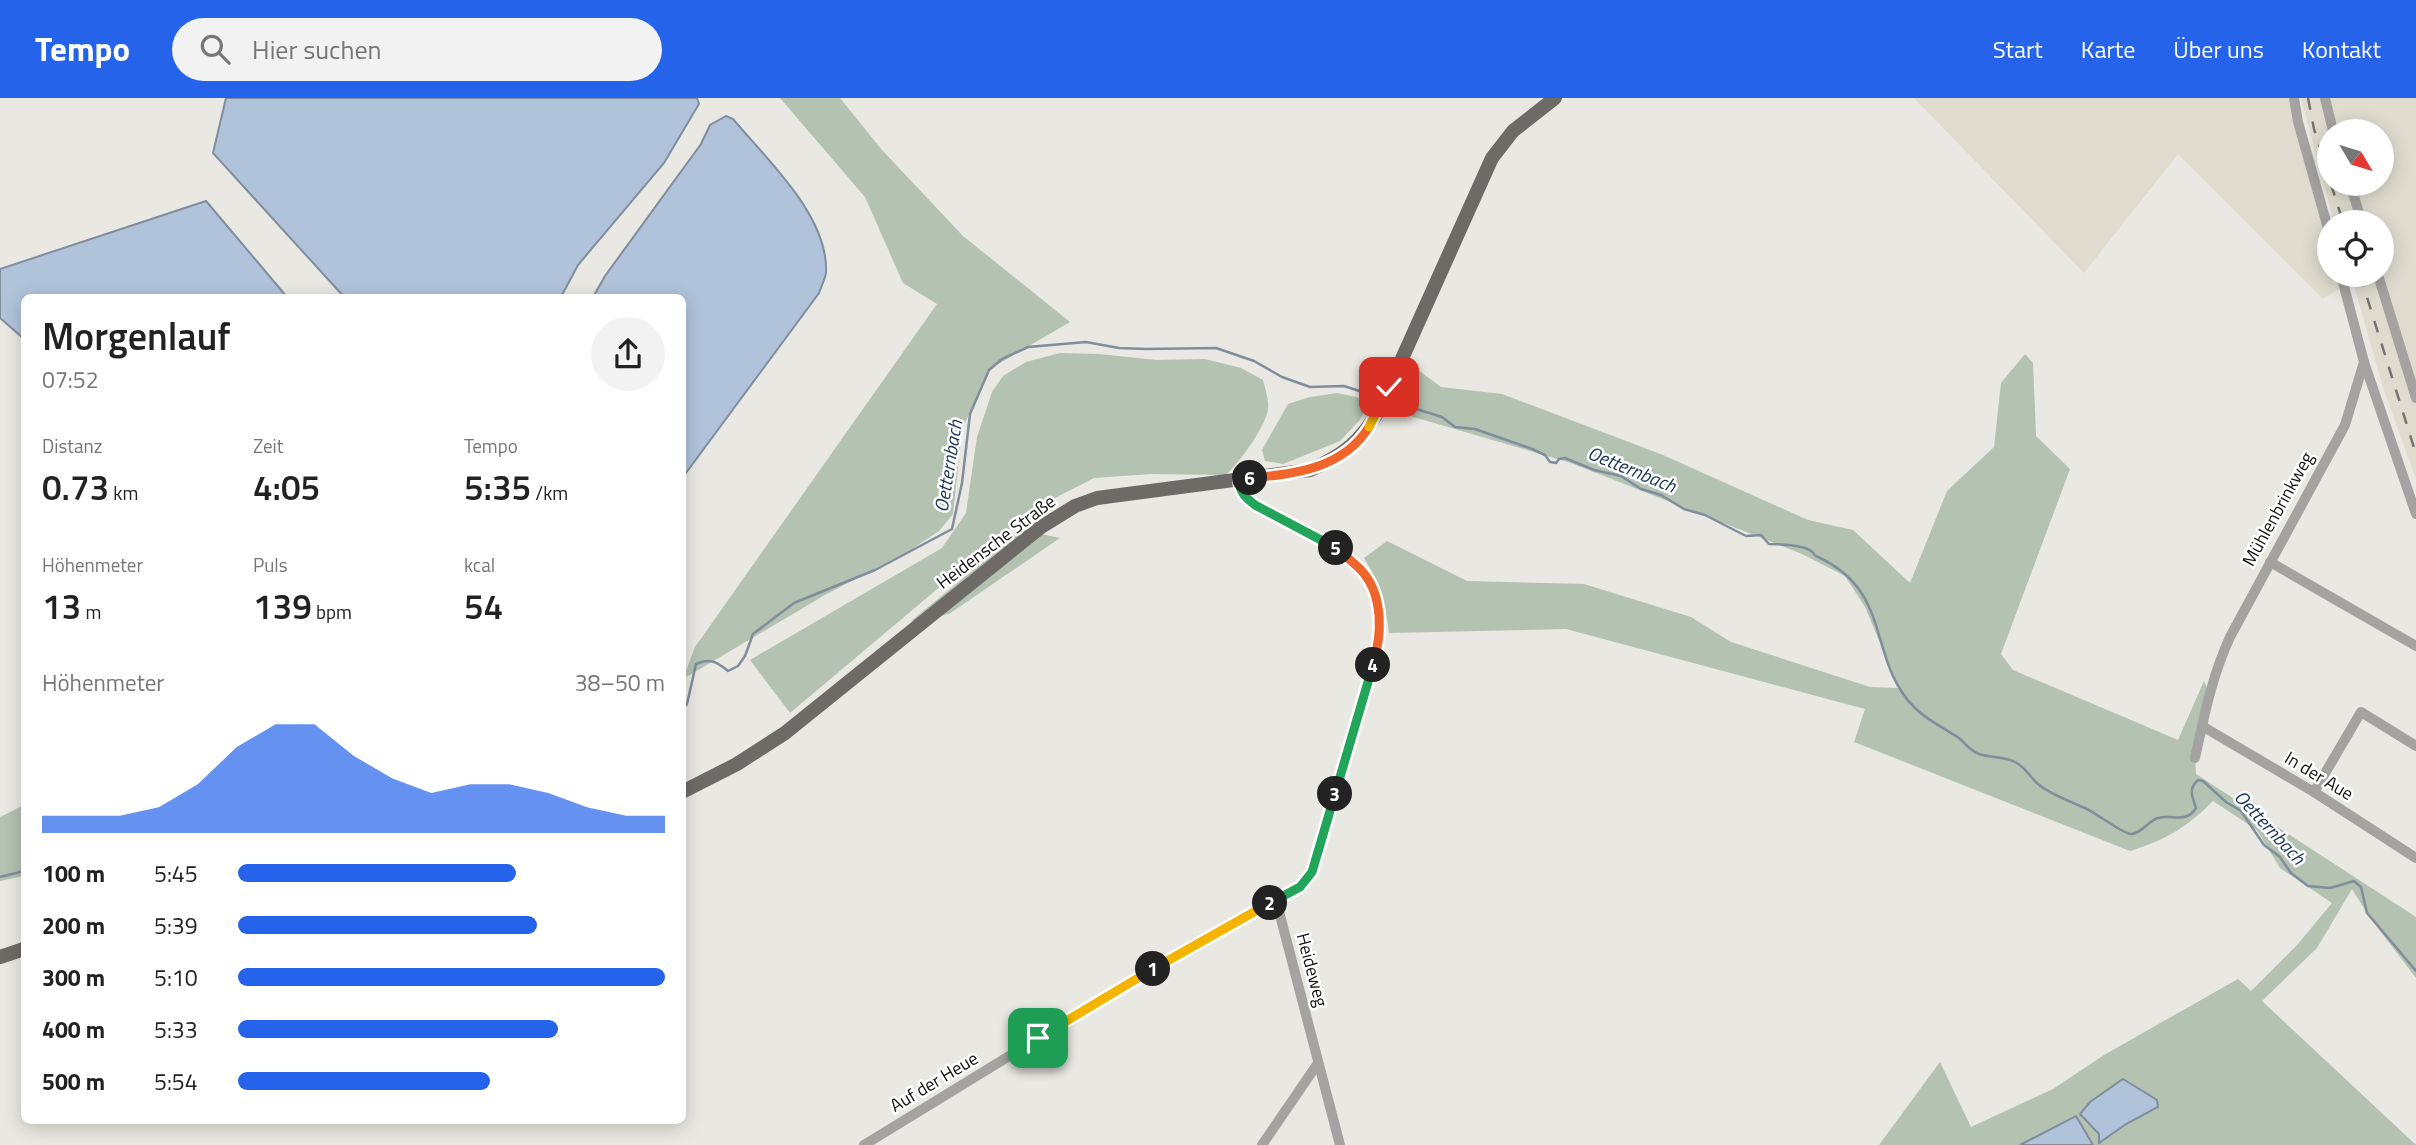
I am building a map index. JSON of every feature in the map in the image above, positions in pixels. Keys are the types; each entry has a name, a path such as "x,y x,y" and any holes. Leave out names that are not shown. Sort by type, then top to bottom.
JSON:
{"main road":[{"name":"Heidensche Straße","path":"686,790 737,764 785,733 1055,517 1097,498 1310,470 1348,450 1365,433 1379,410 1492,158 1513,131 1555,98"},
{"path":"0,957 21,951"}],"street":[{"path":"2294,98 2298,122 2323,210"},
{"path":"2325,98 2330,119"},
{"path":"2344,287 2364,362 2416,514"},
{"path":"2382,287 2416,398"},
{"name":"Mühlenbrinkweg","path":"2195,758 2208,694 2218,665 2344,425 2364,362"},
{"path":"1239,480 1240,490 1255,505 1334,546 1363,572 1375,592 1380,620 1375,660 1312,872 1300,887 1276,900"},
{"path":"2270,562 2416,646"},
{"path":"2314,792 2361,712 2416,746"},
{"name":"In der Aue","path":"2202,726 2314,792 2416,858"},
{"name":"Heideweg","path":"1276,900 1340,1145"},
{"name":"Auf der Heue","path":"864,1145 1125,985 1276,900"},
{"path":"1262,1145 1318,1063"}],"shaded area":[{"path":"1914,98 2295,98 2317,185 2317,196 2320,196 2323,210 2317,210 2317,287 2341,287 2323,299 2178,154 2084,273"},
{"path":"2301,98 2416,98 2416,479 2383,388 2354,287 2394,287 2394,210 2331,210 2327,196 2394,196 2394,119 2317,119 2317,158"}],"green space":[{"path":"780,98 840,98 882,150 963,236 1070,322 988,370 962,430 953,514 939,531 686,677 695,647 937,304 903,283 865,197"},
{"path":"1060,353 1157,360 1205,359 1241,368 1263,380 1268,408 1263,424 1252,443 1226,475 1151,474 1094,478 1053,499 1005,532 790,713 750,660 942,548 966,513 977,437 992,392 1003,376 1026,362"},
{"path":"2025,354 2033,363 2036,436 2070,469 2001,654 2013,670 2178,740 2204,681 2208,690 2194,742 2196,774 2416,917 2416,978 2368,915 2352,889 2317,948 2262,1001 2416,1145 1879,1145 1940,1062 1971,1127 2053,1089 2104,1055 2238,979 2251,991 2298,944 2332,903 2280,868 2257,830 2213,801 2175,832 2130,851 1854,742 1865,709 1566,629 1389,633 1381,594 1364,558 1387,541 1467,581 1584,584 1691,617 1731,642 1870,687 1899,688 1865,607 1845,576 1802,554 1571,463 1393,411 1414,367 1441,387 1502,394 1663,455 1808,520 1853,530 1910,583 1947,491 1994,447 2001,383"},
{"path":"1337,393 1368,403 1360,420 1340,441 1283,464 1265,461 1262,450 1288,404"},
{"path":"1022,530 1060,538 949,614 911,621"},
{"path":"21,806 21,877 0,881 0,817"}],"water":[{"path":"226,98 697,98 699,104 664,163 578,265 563,294 341,294 213,153"},
{"path":"726,116 733,119 793,190 818,231 826,273 819,293 686,473 686,294 595,294 701,144 710,125"},
{"path":"206,201 284,294 21,294 21,336 0,318 0,269"},
{"path":"2123,1079 2157,1100 2158,1107 2126,1124 2099,1143 2099,1134 2080,1114 2090,1102"},
{"path":"2076,1116 2093,1145 2020,1145"}],"waterway":[{"name":"Oetternbach","path":"686,705 696,664 713,662 728,671 738,666 753,634 794,603 875,570 952,529 962,483 970,414 989,370 1002,359 1028,347 1086,342 1119,348 1216,348 1254,361 1282,377 1310,387 1344,386 1378,397"},
{"name":"Oetternbach","path":"1388,400 1442,417 1455,427 1475,429 1532,449 1545,455 1550,462 1556,463 1565,458 1594,470 1621,476 1641,489 1661,495 1684,509 1705,515 1746,536 1761,535 1769,544 1797,546 1811,551 1842,572 1858,588 1877,627 1890,669 1900,689 1915,708 1959,738 1973,751 2015,762 2049,791 2131,834 2158,818 2188,816 2196,808 2193,786 2198,780 2203,781 2226,802 2241,811 2264,845 2280,857 2291,873 2308,886 2330,888 2354,881 2361,887 2367,913 2416,971"},
{"name":"Oetternbach","path":"0,877 21,872"}],"railway":[{"path":"2308,98 2317,139"},
{"path":"2335,196 2339,210"},
{"path":"2364,287 2416,454"}],"route":[{"path":"1038,1038 1125,985 1300,887 1312,872 1377,650 1380,620 1375,592 1363,572 1334,546 1255,505 1240,490 1239,480 1310,470 1331,461 1348,450 1365,433 1389,387"}]}
